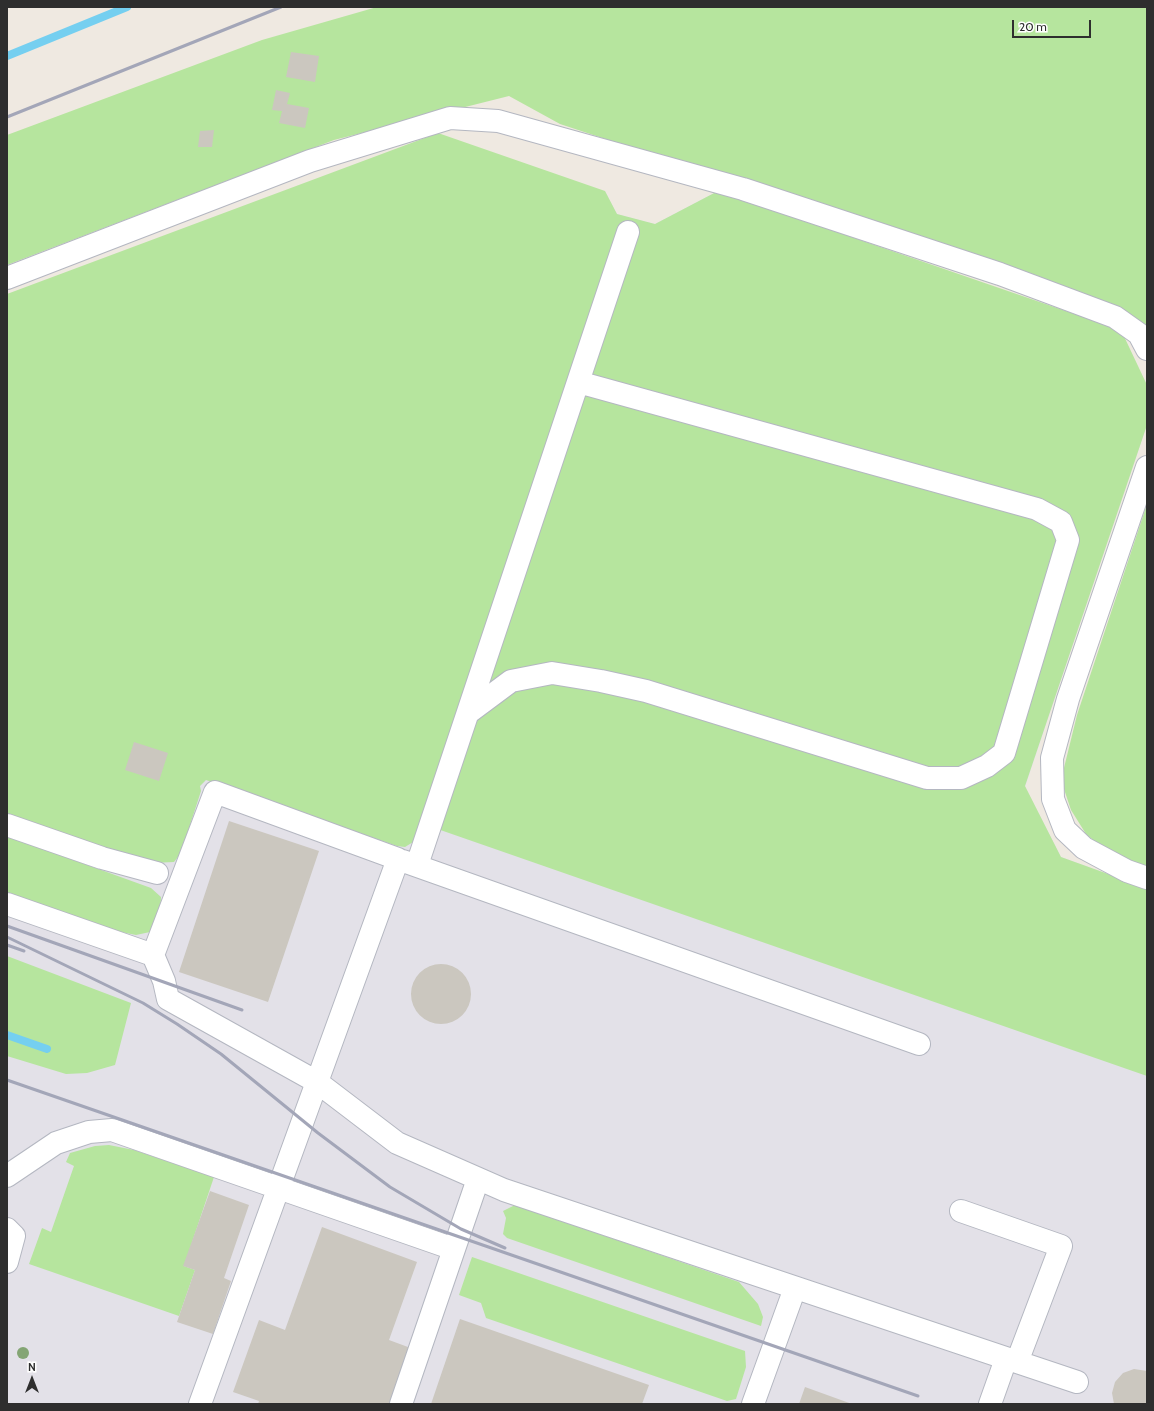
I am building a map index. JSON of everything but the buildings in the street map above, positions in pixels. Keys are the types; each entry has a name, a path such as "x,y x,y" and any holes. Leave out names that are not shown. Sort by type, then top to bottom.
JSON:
{"lane":[{"path":"7,278 310,161 450,118 498,121 743,189 1000,274 1115,317 1139,334 1147,349"},
{"path":"200,1404 317,1082 468,713 628,232"},
{"path":"468,713 511,681 552,673 601,681 646,691 927,778 961,778 987,766 1004,753 1068,540 1060,522 1036,509 578,382"},
{"path":"1147,467 1068,699 1052,758 1052,799 1065,830 1084,848 1127,871 1147,878"},
{"path":"920,1044 216,792 153,955 164,981 168,999 317,1082 397,1143 504,1190 1078,1382"},
{"path":"7,825 102,858 157,873"},
{"path":"7,904 153,955"},
{"path":"7,1176 56,1142 89,1132 112,1130 454,1249"},
{"path":"401,1404 478,1179"},
{"path":"961,1211 1060,1246 1012,1360 990,1404"},
{"path":"7,1229 14,1236 7,1262"},
{"path":"753,1404 795,1288"}],"shaded area":[{"path":"605,191 617,214 655,224 718,191 1147,385 1147,425 1025,787 1061,857 1147,888 1147,1404 7,1404 7,294"}],"green space":[{"path":"377,7 1147,7 1147,327 672,161 560,124 509,96 334,140 7,265 7,135 262,40"},
{"path":"438,133 605,191 617,214 655,224 718,191 1121,330 1147,385 1147,425 1025,786 1061,857 1147,888 1147,1076 426,825 418,839 405,847 397,846 206,780 200,786 201,791 181,853 174,862 152,863 7,818 7,294"},
{"path":"1147,504 1147,868 1113,857 1086,834 1071,810 1061,780 1077,715"},
{"path":"7,836 151,888 161,897 160,917 150,932 136,935 121,932 7,893"},
{"path":"7,956 131,1003 115,1065 87,1073 66,1074 7,1056"},
{"path":"109,1145 134,1150 214,1177 184,1266 195,1270 179,1316 29,1264 42,1228 51,1232 74,1166 66,1162 70,1153 95,1146"},
{"path":"515,1205 739,1282 758,1304 763,1317 761,1326 507,1238 503,1234 506,1218 503,1211"},
{"path":"472,1257 745,1351 746,1367 736,1399 727,1401 486,1318 481,1303 459,1295"}],"waterway":[{"path":"7,56 127,7"},
{"path":"7,1035 47,1049"}],"railway":[{"path":"7,117 281,7"},
{"path":"7,926 242,1010"},
{"path":"7,937 143,1003 177,1024 221,1054 318,1133 390,1187 461,1229 505,1248"},
{"path":"7,945 24,951"},
{"path":"7,1080 918,1396"}]}
